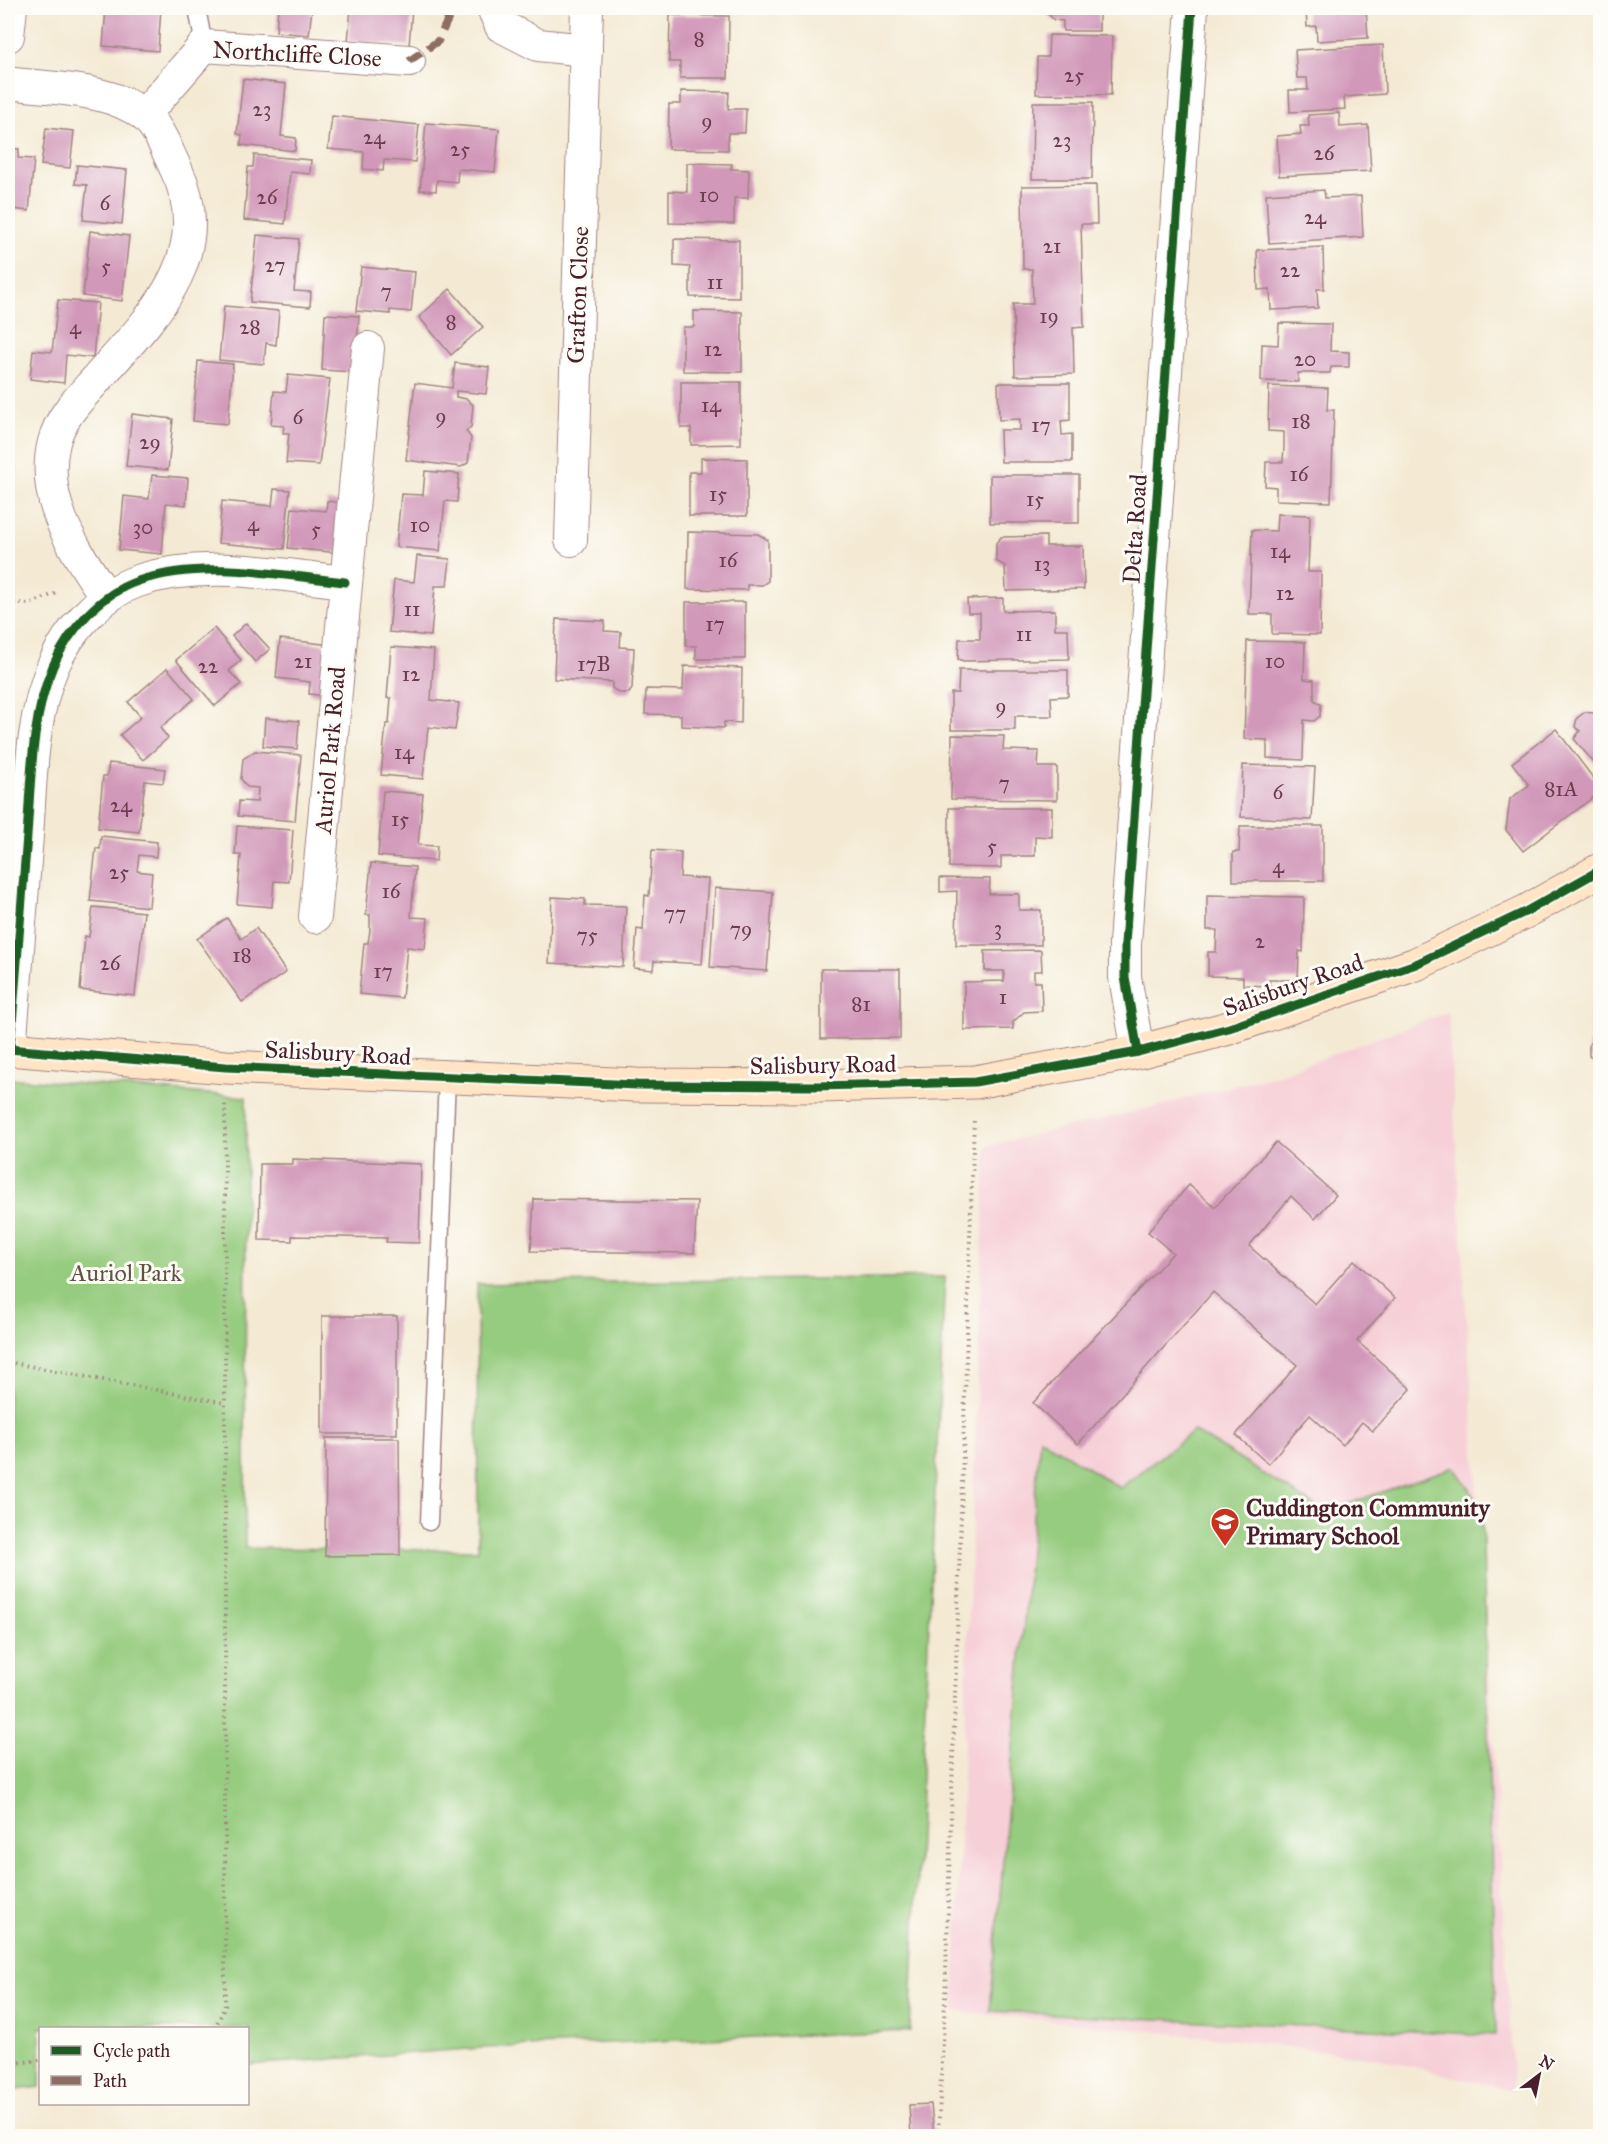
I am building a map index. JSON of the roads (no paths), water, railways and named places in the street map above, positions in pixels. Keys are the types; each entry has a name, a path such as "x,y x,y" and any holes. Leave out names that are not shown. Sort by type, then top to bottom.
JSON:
{"street":[{"path":"8,36 11,8"},
{"path":"493,8 501,26 538,45 586,50"},
{"name":"Grafton Close","path":"571,540 587,8"},
{"name":"Delta Road","path":"1138,1052 1125,977 1125,944 1192,8"},
{"name":"Northcliffe Close","path":"144,116 204,46 409,61"},
{"path":"8,83 104,96 144,116 163,142 181,179 189,217 186,248 177,281 158,310 66,414 54,442 50,475 58,512 69,540 106,597"},
{"name":"Auriol Park Road","path":"315,917 368,348"},
{"path":"9,1049 18,799 40,709 54,665 77,626 106,597 136,582 173,572 207,568 345,582"},
{"name":"Salisbury Road","path":"9,1049 225,1067 649,1085 818,1086 975,1082 1138,1052 1229,1028 1416,964 1527,912 1600,870"}],"lane":[{"path":"197,8 204,46"},
{"path":"429,1522 447,1077"}],"place":[{"name":"Cuddington Community Primary School","path":"1225,1548"}],"park label":[{"name":"Auriol Park","path":"126,1273"}]}
